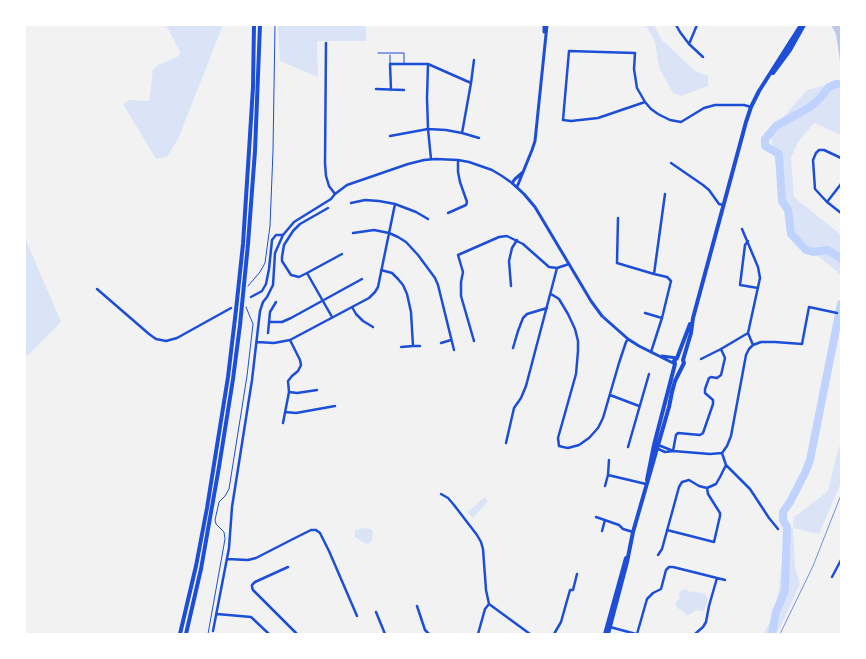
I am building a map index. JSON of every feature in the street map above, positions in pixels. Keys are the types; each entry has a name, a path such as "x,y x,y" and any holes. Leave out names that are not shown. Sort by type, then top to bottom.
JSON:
{"main road":[{"path":"180,634 207,508 235,320 250,151 254,25"},
{"path":"186,634 201,569 219,467 240,325 255,151 260,25"},
{"path":"657,446 675,364 674,361 677,358 693,318 751,107 759,91 787,55 803,25"},
{"path":"606,634 647,476 675,381 684,363 683,360 691,333 693,318"},
{"path":"677,358 683,360"},
{"path":"675,364 678,367 682,366"},
{"path":"606,634 610,627 630,544"}],"street":[{"path":"517,187 535,141 546,25"},
{"path":"676,25 689,44 703,57"},
{"path":"689,44 698,25"},
{"path":"326,43 325,163 326,176 335,194"},
{"path":"645,102 598,118 572,121 563,120 569,51 635,53 634,69 637,88 645,102 658,114 670,120 681,122 704,108 715,105 751,107"},
{"path":"462,133 474,60"},
{"path":"391,90 390,64 428,64 471,84"},
{"path":"428,64 427,98 431,159"},
{"path":"376,89 404,90"},
{"path":"390,136 428,129 446,130 479,138"},
{"path":"841,158 824,150 819,150 813,160 814,186 827,202 841,213"},
{"path":"213,631 227,559 232,507 251,388 260,311 273,285 275,253 283,235 294,222 331,199 347,185 408,164 431,159 458,160 486,168 502,176 517,187 535,207 591,301 602,316 628,339 675,364"},
{"path":"448,213 466,205 467,202 459,177 458,160"},
{"path":"670,163 703,185 719,204 723,205"},
{"path":"512,183 523,172"},
{"path":"827,202 841,184"},
{"path":"654,274 665,194"},
{"path":"351,203 365,200 395,204 428,219"},
{"path":"256,342 274,343 290,340 369,298 378,287 395,204"},
{"path":"328,208 300,224 293,231 284,245 282,260 292,275 299,277 342,254"},
{"path":"618,218 617,263 667,277 670,281 662,318 651,352"},
{"path":"742,229 758,267 760,278 748,333 753,345"},
{"path":"353,233 374,230 388,233 406,242 418,255 438,285 454,350"},
{"path":"251,297 262,290 266,284 272,240 276,235 283,235"},
{"path":"474,341 461,296 463,272 458,255 501,236 507,236 523,244 549,267 556,268 569,264"},
{"path":"511,286 509,262 512,248 517,240"},
{"path":"748,241 745,246 740,285 758,288"},
{"path":"506,443 514,408 526,386 556,268"},
{"path":"381,270 392,274 403,285 407,294 411,312 413,346"},
{"path":"307,273 332,318"},
{"path":"270,322 282,322 291,318 362,279"},
{"path":"97,289 156,339 177,338 232,308"},
{"path":"550,294 559,299 575,329 578,340 576,374 558,438 559,446 568,448 579,445 598,428 603,418 628,339"},
{"path":"268,333 270,312 276,302"},
{"path":"352,307 363,321 373,327"},
{"path":"657,446 664,452 722,453 731,436 746,356 749,349 761,342 802,344 810,307 837,313"},
{"path":"514,348 518,331 526,314 546,308"},
{"path":"645,313 662,318"},
{"path":"701,359 748,333"},
{"path":"283,423 289,392 288,383 301,365 290,340"},
{"path":"442,343 451,340"},
{"path":"400,347 420,346"},
{"path":"673,451 678,433 700,435 703,433 713,401 705,394 704,389 710,377 717,378 721,375 725,358 721,349"},
{"path":"660,356 677,358"},
{"path":"628,447 649,374"},
{"path":"289,392 297,393 317,390"},
{"path":"610,395 639,406"},
{"path":"285,412 296,413 335,406"},
{"path":"722,453 726,465 750,489 778,529"},
{"path":"605,486 609,460"},
{"path":"658,555 662,549 679,486 682,482 689,480 707,488 716,484 726,465"},
{"path":"608,474 646,484"},
{"path":"667,530 714,542 720,513 708,494 707,488"},
{"path":"441,494 448,498 481,542 489,604 530,634"},
{"path":"596,517 633,532"},
{"path":"602,531 605,520"},
{"path":"227,559 248,560 256,558 311,530 316,530 320,533 329,551 357,616"},
{"path":"832,577 841,560"},
{"path":"288,567 255,582 252,587 297,634"},
{"path":"610,627 637,634 647,598 661,589 666,570 669,567 725,580"},
{"path":"554,634 561,622 570,590 573,590 577,574"},
{"path":"695,634 706,622 717,578"},
{"path":"478,634 485,609 489,604"},
{"path":"417,606 425,630 429,634"},
{"path":"376,612 385,634"},
{"path":"217,614 251,617 269,634"},
{"path":"620,634 622,630"}],"lane":[{"path":"378,53 404,53 404,64"},
{"path":"390,53 390,64"}],"path":[{"path":"248,286 260,272 264,263 270,226 274,132 274,25"},
{"path":"208,634 225,539 224,532 216,524 215,520 219,502 229,490 248,376 253,324 246,307"}],"shaded area":[{"path":"166,25 223,25 178,139 167,157 156,159 123,104 129,100 149,101 153,70 158,65 179,56 180,52"},
{"path":"279,25 364,25 366,28 366,41 317,41 318,77 280,61"},
{"path":"642,25 654,25 661,39 695,71 708,76 708,86 681,96 673,93 659,68 655,42 647,27"},
{"path":"841,81 841,135 814,123 798,142 791,158 794,197 841,235 841,275 791,234 789,220 782,201 770,132 807,90"},
{"path":"25,238 61,322 25,358"},
{"path":"841,442 841,483 819,534 793,528 794,517 828,491"},
{"path":"485,497 488,501 473,518 467,512"},
{"path":"363,528 373,531 372,540 368,544 355,537 355,530"},
{"path":"793,528 795,567 800,584 776,634 763,634 772,619 779,589 785,531"},
{"path":"686,589 690,593 693,591 705,594 708,600 704,611 696,610 686,615 676,607 676,602 680,598 679,593"}],"building":[{"path":"831,25 841,25 841,61 836,34"}],"waterway":[{"path":"841,84 829,87 810,107 776,126 765,139 765,146 779,154 782,201 788,210 791,234 806,250 813,252 828,250 841,259"},
{"path":"772,634 776,612 785,591 787,527 783,520 783,512 790,502 810,460 841,304"}],"railway":[{"path":"780,634 813,566 841,495"}]}
